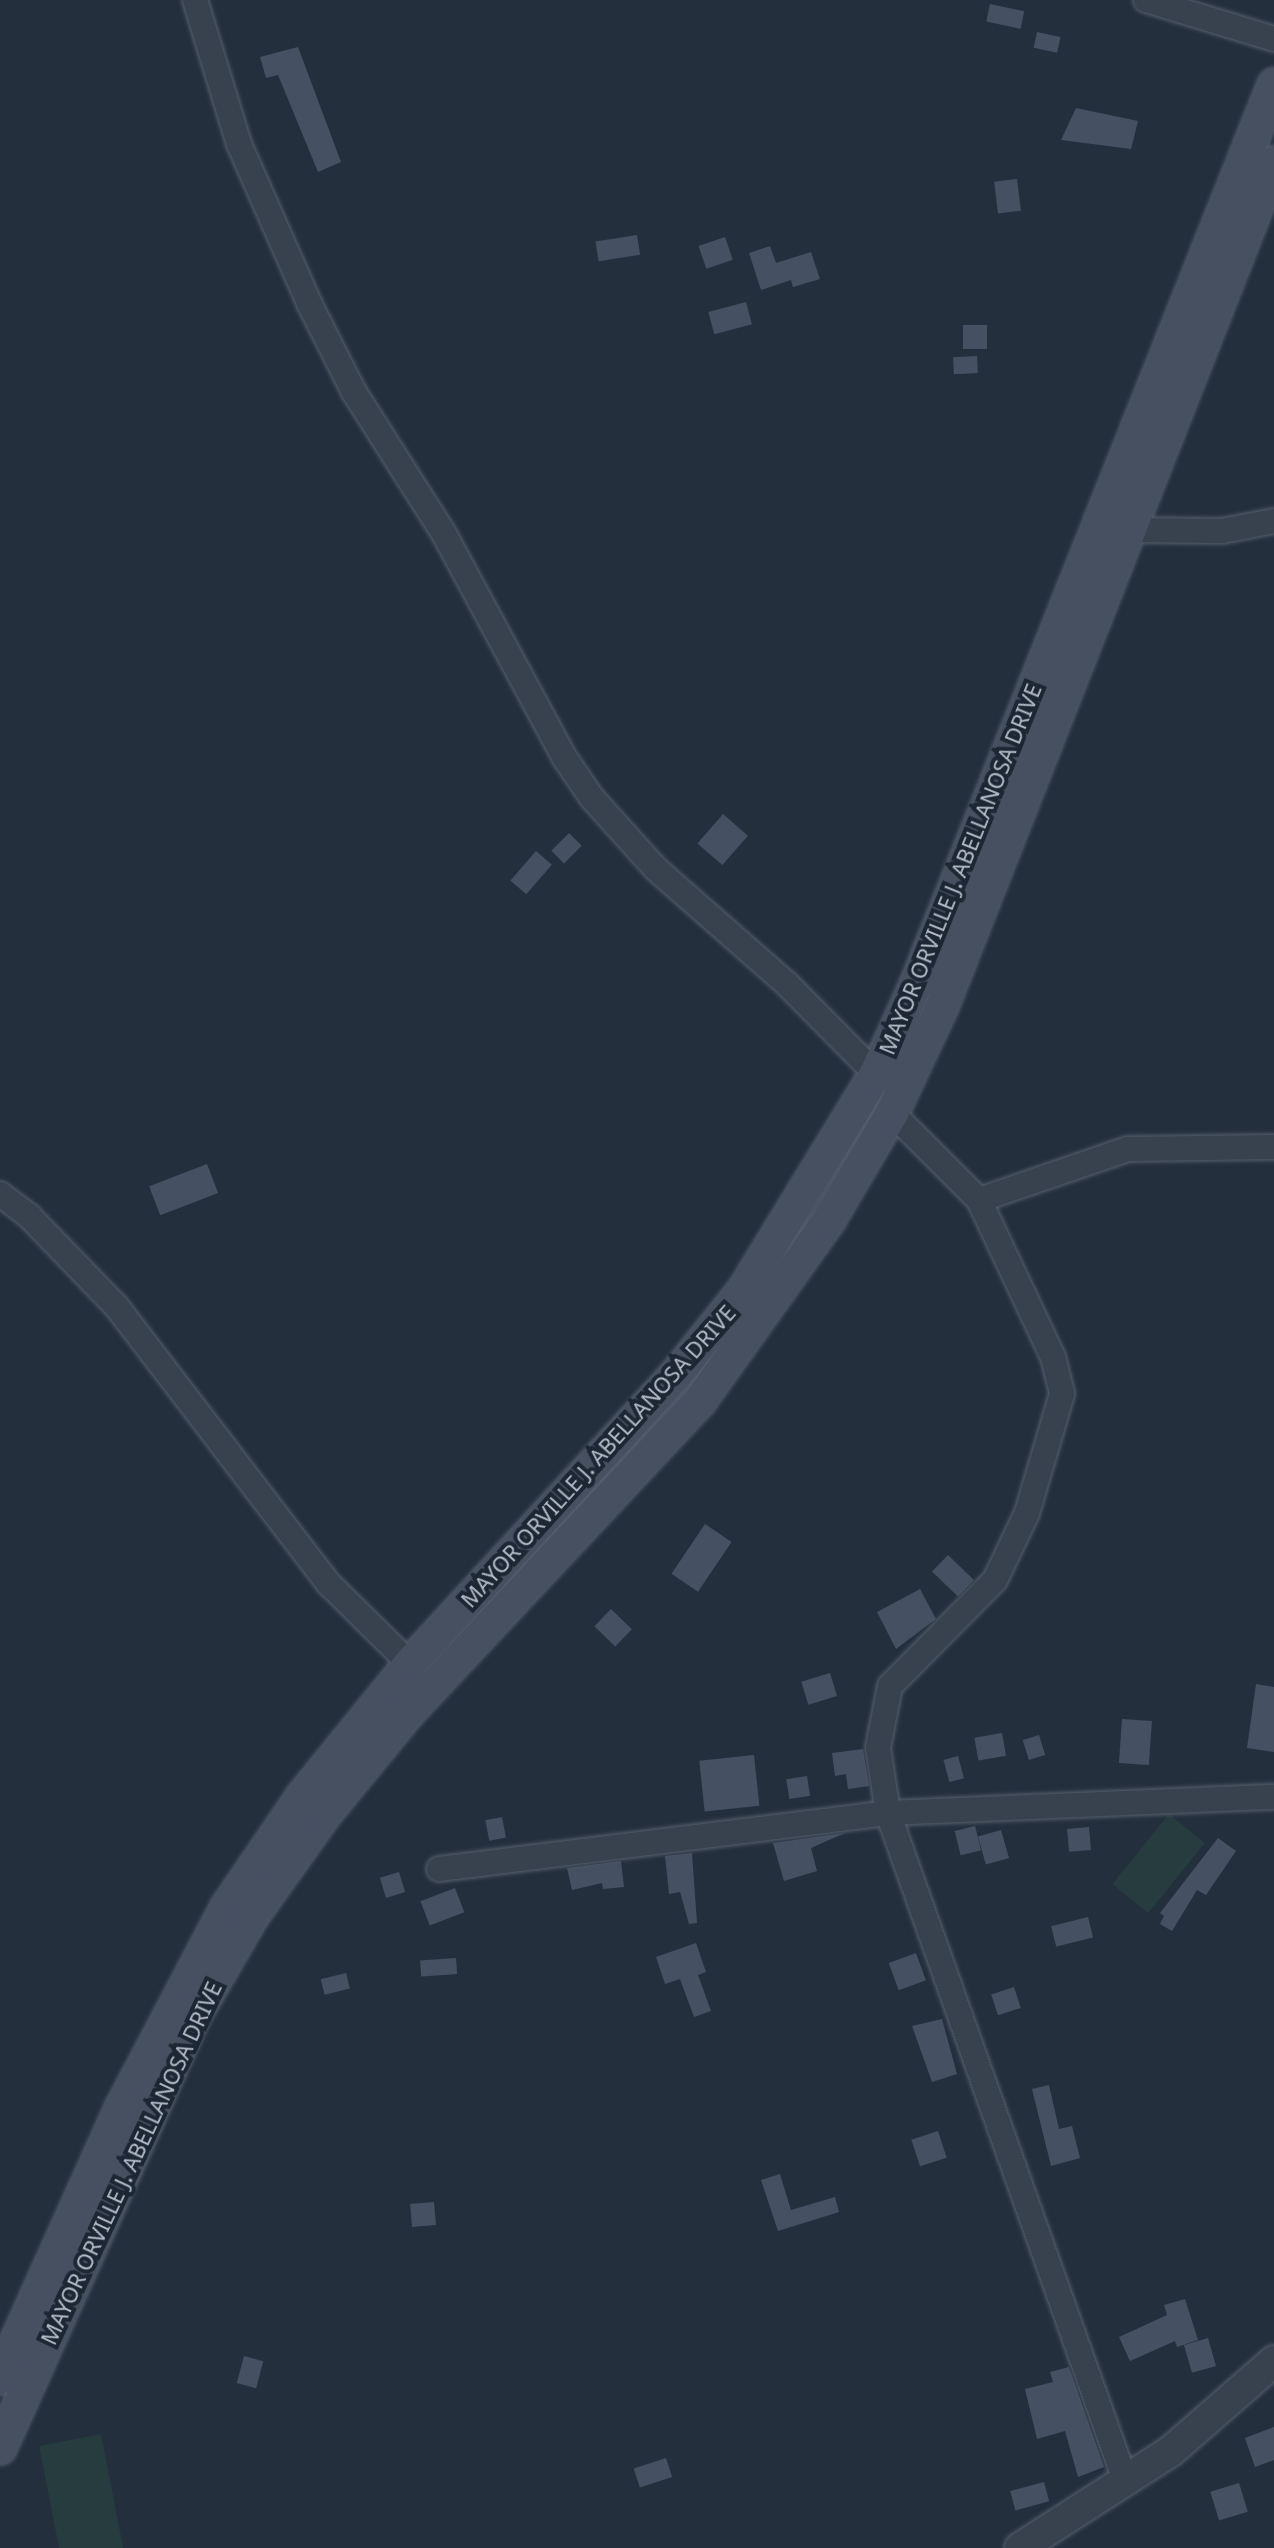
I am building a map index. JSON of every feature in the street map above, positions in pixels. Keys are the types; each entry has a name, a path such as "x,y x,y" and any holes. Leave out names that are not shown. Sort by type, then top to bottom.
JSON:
{"main road":[{"name":"MAYOR ORVILLE J. ABELLANOSA DRIVE","path":"0,2448 193,2018 253,1915 325,1814 408,1713 700,1401 821,1233 892,1113 943,1004 991,836 1274,85"},
{"name":"MAYOR ORVILLE J. ABELLANOSA DRIVE","path":"0,2378 128,2092 227,1907 302,1797 410,1664 675,1376 744,1290 876,1074 991,836 1129,530 1274,163"},
{"path":"675,1376 700,1401"}],"street":[{"path":"195,0 239,144 309,303 354,392 443,532 564,757 592,798 656,869 787,984 876,1074"},
{"path":"1146,0 1274,39"},
{"path":"1129,530 1222,531 1274,521"},
{"path":"892,1113 979,1200 1048,1344 1062,1394 1027,1513 995,1580 890,1686 878,1748 888,1813 1126,2483"},
{"path":"979,1200 1128,1149 1274,1147"},
{"path":"0,1194 30,1217 117,1307 329,1584 410,1664"},
{"path":"439,1869 888,1813 1274,1797"},
{"path":"1020,2548 1126,2483 1171,2451 1274,2361"}],"green space":[{"path":"1169,1814 1205,1843 1148,1913 1112,1884"},
{"path":"101,2434 123,2548 59,2548 39,2446"}],"building":[{"path":"990,4 1024,11 1020,29 986,22"},
{"path":"1037,32 1060,37 1057,53 1034,48"},
{"path":"298,47 341,162 318,172 278,75 266,78 260,57"},
{"path":"1076,108 1138,121 1131,149 1061,140"},
{"path":"1017,179 1021,211 998,214 994,182"},
{"path":"637,235 640,255 599,261 596,242"},
{"path":"725,237 733,260 706,269 699,246"},
{"path":"770,246 776,263 811,252 820,279 793,287 791,280 761,290 749,253"},
{"path":"746,302 752,324 714,334 708,312"},
{"path":"963,325 987,325 987,349 963,349"},
{"path":"977,356 978,373 954,374 953,357"},
{"path":"723,814 748,836 722,865 697,843"},
{"path":"569,833 582,846 564,863 551,851"},
{"path":"536,851 552,865 526,894 510,880"},
{"path":"207,1164 218,1193 160,1215 149,1186"},
{"path":"705,1524 732,1542 698,1592 671,1574"},
{"path":"948,1555 974,1580 958,1597 932,1572"},
{"path":"920,1589 936,1619 896,1649 877,1612"},
{"path":"611,1609 632,1629 615,1646 594,1626"},
{"path":"830,1673 837,1696 808,1705 801,1682"},
{"path":"1256,1684 1274,1687 1274,1752 1247,1748"},
{"path":"1122,1719 1152,1721 1149,1765 1119,1763"},
{"path":"1002,1733 1006,1756 978,1761 974,1738"},
{"path":"1039,1735 1045,1755 1029,1760 1023,1740"},
{"path":"863,1749 869,1786 848,1789 846,1774 835,1776 832,1753"},
{"path":"754,1755 759,1806 705,1811 699,1761"},
{"path":"958,1756 964,1778 949,1782 944,1760"},
{"path":"807,1776 810,1796 789,1799 786,1779"},
{"path":"502,1817 506,1838 489,1841 485,1820"},
{"path":"975,1826 981,1850 961,1855 955,1831"},
{"path":"1089,1827 1091,1850 1069,1852 1067,1829"},
{"path":"1001,1830 1009,1858 986,1864 978,1837"},
{"path":"845,1833 811,1848 817,1871 784,1881 773,1843"},
{"path":"1218,1838 1236,1851 1206,1895 1197,1890 1172,1931 1160,1924 1164,1916 1160,1913"},
{"path":"692,1853 697,1923 689,1924 680,1892 669,1894 665,1856"},
{"path":"621,1861 624,1887 603,1889 602,1883 572,1890 567,1868"},
{"path":"399,1872 405,1892 386,1898 380,1878"},
{"path":"455,1888 464,1912 430,1926 420,1901"},
{"path":"1088,1917 1093,1937 1056,1947 1051,1926"},
{"path":"696,1943 706,1972 698,1975 711,2011 694,2017 680,1979 665,1984 656,1957"},
{"path":"916,1953 926,1980 899,1990 889,1963"},
{"path":"456,1958 457,1974 421,1976 420,1961"},
{"path":"346,1973 350,1989 325,1995 321,1979"},
{"path":"1014,1987 1021,2008 998,2015 991,1994"},
{"path":"942,2019 957,2074 932,2082 912,2026"},
{"path":"1049,2085 1059,2129 1072,2126 1080,2158 1051,2166 1032,2089"},
{"path":"938,2131 947,2158 920,2166 911,2140"},
{"path":"780,2174 791,2210 835,2197 839,2212 778,2231 761,2180"},
{"path":"434,2202 436,2225 412,2227 410,2204"},
{"path":"1185,2299 1198,2340 1177,2347 1175,2341 1130,2361 1119,2337 1167,2315 1164,2305"},
{"path":"1208,2338 1216,2366 1192,2373 1184,2345"},
{"path":"244,2356 263,2361 256,2388 237,2383"},
{"path":"1069,2367 1104,2467 1078,2477 1065,2431 1037,2439 1025,2389 1053,2382 1050,2372"},
{"path":"1274,2427 1274,2460 1255,2467 1245,2438"},
{"path":"666,2458 672,2477 640,2488 634,2469"},
{"path":"1044,2482 1049,2501 1015,2510 1010,2491"},
{"path":"1239,2483 1248,2512 1219,2520 1210,2492"}]}
